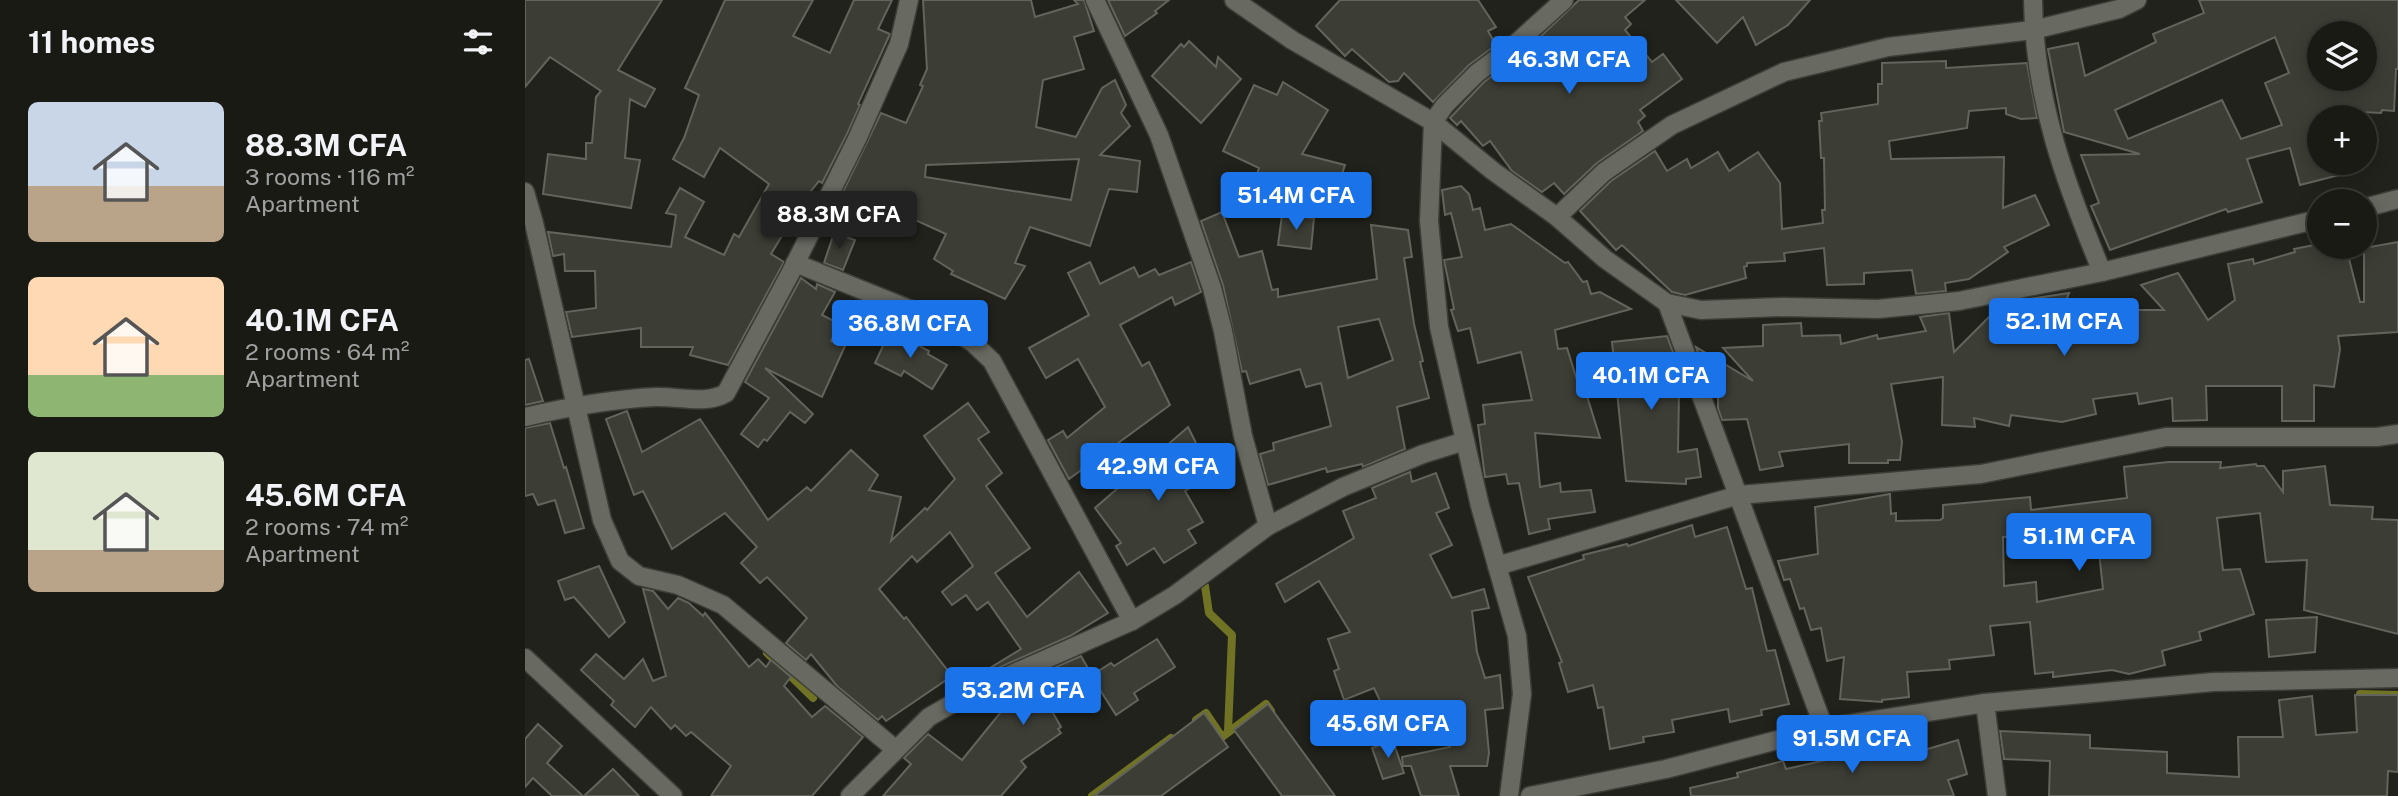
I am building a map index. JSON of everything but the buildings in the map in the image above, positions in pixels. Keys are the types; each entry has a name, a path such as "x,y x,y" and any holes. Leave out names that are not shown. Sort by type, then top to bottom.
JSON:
{"street":[{"path":"525,417 576,405 657,397 716,399 726,393 857,139 899,44 909,0"},
{"path":"1095,0 1160,135 1212,288 1243,436 1268,526"},
{"path":"1234,0 1292,40 1433,122 1493,171 1557,217 1605,259 1667,303 1701,310 1783,307 1878,309 1959,301 2102,272 2307,222"},
{"path":"1509,796 1522,694 1517,636 1465,441 1439,327 1429,221 1433,122 1445,105 1477,74 1511,48 1564,0"},
{"path":"2033,0 2033,30 2047,118 2070,195 2102,272"},
{"path":"1557,217 1604,172 1672,125 1784,72 1888,47 2033,30 2119,9 2137,0"},
{"path":"525,192 530,224 602,520 620,561 639,576 677,585 723,605 895,749"},
{"path":"2377,205 2398,199"},
{"path":"795,263 934,319 972,342 992,361 1132,621"},
{"path":"1667,303 1825,728"},
{"path":"1497,566 1739,495 1981,474 2166,437 2377,437 2398,434"},
{"path":"850,796 929,717 976,690 1132,621 1175,594 1268,526 1343,487 1423,454 1465,441"},
{"path":"525,659 673,796"},
{"path":"1530,796 1666,769 1825,728 1985,703 2213,682 2398,678"},
{"path":"1985,703 1997,796"}],"waterway":[{"path":"1205,586 1209,613 1232,635 1228,731"},
{"path":"767,653 813,698"},
{"path":"2360,694 2398,695"},
{"path":"1196,720 1206,713 1222,737 1266,704 1271,711"},
{"path":"1092,796 1171,738"}]}
